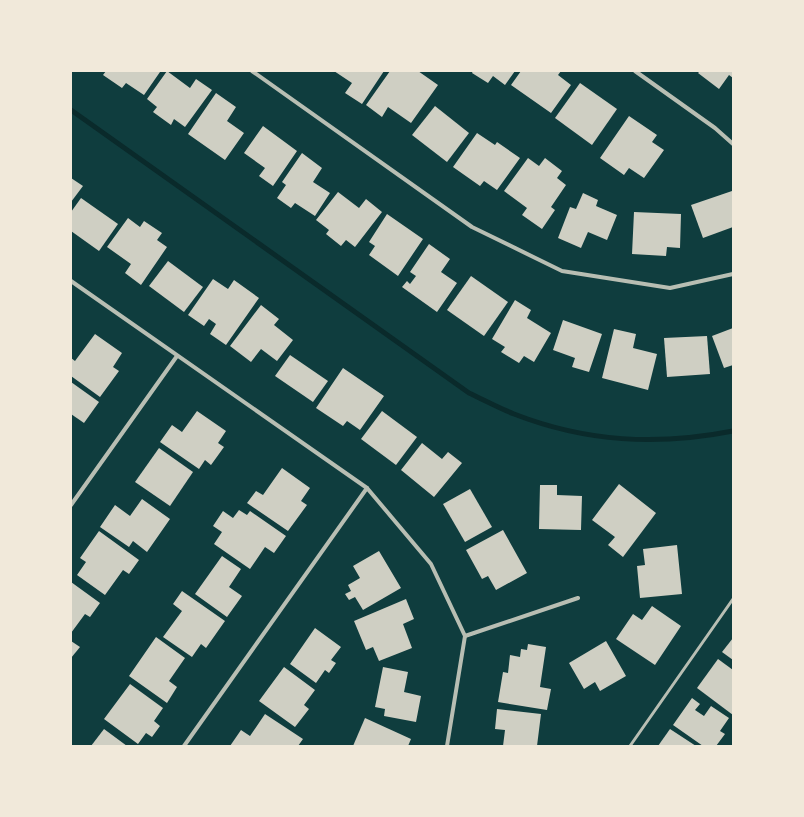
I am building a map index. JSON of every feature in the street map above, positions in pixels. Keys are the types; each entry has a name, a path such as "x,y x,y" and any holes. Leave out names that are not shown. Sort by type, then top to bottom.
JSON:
{"street":[{"path":"252,71 472,227 562,271 670,288 733,274"},
{"path":"635,71 715,128 733,144"},
{"path":"71,281 368,488 431,564 465,636 447,746"},
{"path":"71,505 177,356"},
{"path":"184,746 368,488"},
{"path":"465,636 578,598"}],"lane":[{"path":"630,746 733,599"}],"building":[{"path":"106,71 160,72 144,95 126,83 122,88 103,75"},
{"path":"167,71 190,88 196,79 212,90 185,127 174,119 171,125 153,112 157,107 147,99"},
{"path":"334,71 384,71 362,104 345,93 352,83"},
{"path":"390,71 418,71 438,85 411,123 388,107 382,117 366,105"},
{"path":"473,71 515,71 505,85 493,76 488,83 472,73"},
{"path":"521,71 561,71 558,75 571,85 551,113 511,85"},
{"path":"700,71 733,71 733,78 729,75 719,89 698,73"},
{"path":"580,83 617,109 592,145 555,118"},
{"path":"216,93 236,107 227,121 244,133 225,160 188,134"},
{"path":"435,106 469,133 447,162 412,135"},
{"path":"629,116 657,135 652,142 664,150 644,178 629,168 624,175 600,158"},
{"path":"263,126 297,151 273,186 259,176 265,168 244,153"},
{"path":"477,133 495,145 497,142 520,158 497,190 484,181 480,186 453,167"},
{"path":"302,153 322,168 313,182 330,193 315,216 295,203 291,208 277,198 286,185 282,182"},
{"path":"528,158 539,166 545,158 562,171 557,178 566,185 551,207 555,210 542,229 522,215 527,208 504,191"},
{"path":"71,178 83,186 71,202"},
{"path":"732,191 733,227 703,238 691,205"},
{"path":"338,192 359,208 366,199 382,212 355,247 346,240 341,246 326,234 329,230 316,220"},
{"path":"583,193 598,200 596,206 617,215 607,240 588,232 581,248 558,238 570,207 576,209"},
{"path":"81,198 118,224 99,251 71,231 71,212"},
{"path":"634,212 681,214 680,248 667,247 666,256 632,254"},
{"path":"387,214 423,239 398,276 369,255 375,246 369,242"},
{"path":"128,218 140,227 144,221 162,233 157,240 167,247 141,285 125,273 131,264 107,247"},
{"path":"429,244 450,259 441,272 457,283 437,312 402,287 407,281 410,284 416,276 410,272"},
{"path":"168,261 203,287 184,312 149,286"},
{"path":"471,276 508,302 484,336 447,310"},
{"path":"213,279 228,289 234,280 259,298 226,345 210,334 216,324 209,319 204,326 188,315"},
{"path":"515,300 531,310 527,318 551,333 534,362 524,356 519,363 501,352 505,347 492,339"},
{"path":"261,305 279,319 274,325 293,340 277,361 261,349 251,362 230,346"},
{"path":"563,320 602,334 589,372 572,367 575,358 553,350"},
{"path":"733,328 733,365 724,368 712,336"},
{"path":"614,329 636,334 633,348 657,354 648,390 602,378"},
{"path":"95,334 122,353 113,367 119,371 100,397 71,376 71,358 75,361"},
{"path":"707,336 710,374 667,377 664,338"},
{"path":"290,355 328,381 313,402 275,376"},
{"path":"343,368 384,396 360,430 347,421 343,426 316,408"},
{"path":"71,382 99,402 84,423 71,414"},
{"path":"197,411 226,431 218,443 224,447 211,465 205,460 199,469 160,442 172,425 182,432"},
{"path":"382,411 417,437 396,465 361,439"},
{"path":"422,443 442,459 448,452 462,463 434,497 401,470"},
{"path":"159,448 193,472 170,506 135,482"},
{"path":"282,468 310,488 301,501 307,505 288,531 247,503 256,491 263,495"},
{"path":"619,484 656,513 623,557 608,545 615,537 592,520"},
{"path":"540,485 557,485 557,495 582,496 581,530 539,529"},
{"path":"470,489 492,527 465,542 443,504"},
{"path":"142,499 170,519 147,552 133,541 129,547 100,527 115,505 130,516"},
{"path":"239,510 247,515 250,511 286,536 274,553 265,547 250,569 214,544 222,532 213,526 223,511 233,518"},
{"path":"503,530 527,573 496,590 488,576 482,579 466,550"},
{"path":"99,531 139,560 129,574 123,570 105,595 77,575 86,562 80,558"},
{"path":"677,545 682,594 640,598 637,566 645,565 643,549"},
{"path":"379,551 401,588 363,610 355,597 349,600 345,594 351,591 348,585 360,578 353,566"},
{"path":"222,556 241,569 229,587 242,596 227,617 195,594"},
{"path":"71,582 100,603 90,617 85,614 71,633"},
{"path":"182,591 225,621 206,648 201,644 192,657 163,637 182,611 173,604"},
{"path":"406,599 414,619 403,624 412,648 379,661 373,647 366,650 354,621"},
{"path":"652,606 681,626 655,665 616,639 633,614 642,620"},
{"path":"315,628 341,647 331,660 336,663 329,673 325,670 316,683 290,664"},
{"path":"156,637 185,658 169,681 177,687 167,703 129,676"},
{"path":"733,638 733,660 722,652"},
{"path":"71,641 80,647 71,658"},
{"path":"606,641 626,676 600,691 595,682 584,689 569,663"},
{"path":"528,644 546,647 540,687 551,689 547,710 498,702 503,672 508,673 510,655 520,657 521,649 527,650"},
{"path":"718,659 733,670 733,715 697,688"},
{"path":"284,667 315,690 304,705 309,709 295,727 259,701"},
{"path":"383,667 408,672 404,692 421,696 416,722 384,716 385,709 375,707"},
{"path":"130,684 163,708 154,721 160,726 152,737 146,733 138,744 104,719"},
{"path":"692,698 700,704 695,710 704,716 711,706 729,718 720,731 725,734 716,746 703,746 673,725"},
{"path":"497,709 541,714 537,746 503,746 505,730 495,729"},
{"path":"265,714 303,739 298,746 230,746 241,730 250,736"},
{"path":"365,718 411,739 408,746 353,746"},
{"path":"104,729 127,746 91,746"},
{"path":"670,729 696,746 658,746"}],"waterway":[{"path":"71,110 469,393 508,412 568,431 622,439 677,439 733,431"}]}
